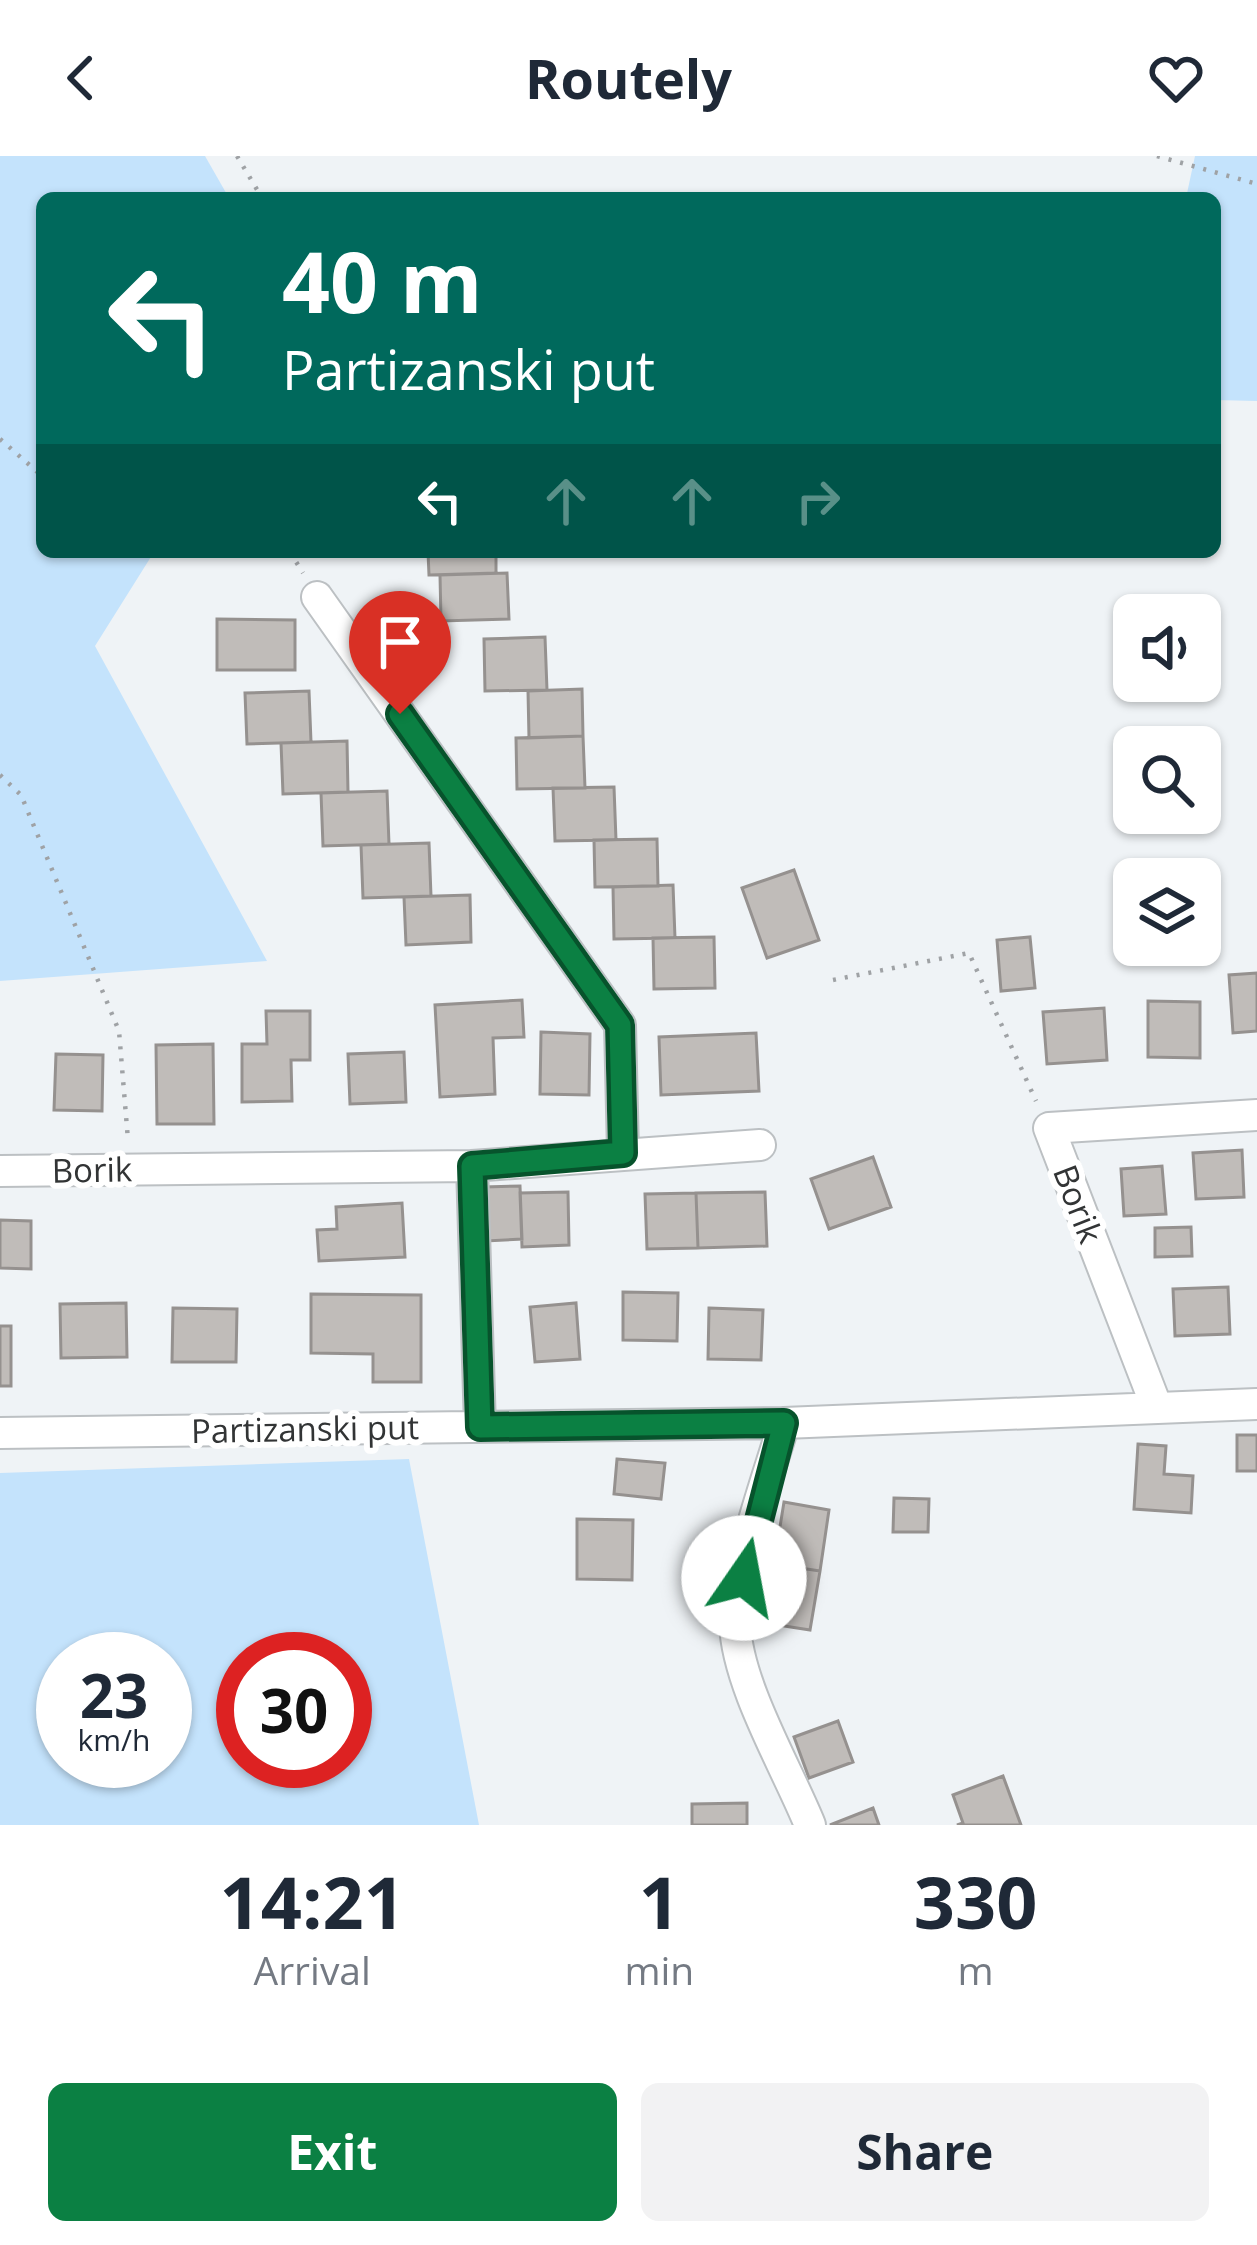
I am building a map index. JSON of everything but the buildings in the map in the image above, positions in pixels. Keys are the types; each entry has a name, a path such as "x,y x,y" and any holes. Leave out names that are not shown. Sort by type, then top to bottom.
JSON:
{"street":[{"path":"317,597 620,1025 623,1153"},
{"name":"Borik","path":"1157,1408 1049,1128 1257,1115"},
{"name":"Borik","path":"0,1171 472,1166 760,1145"},
{"path":"472,1166 480,1427"},
{"name":"Partizanski put","path":"0,1433 784,1423 1257,1404"},
{"path":"784,1423 752,1531 735,1624 761,1723 810,1825"}],"path":[{"path":"237,156 258,192"},
{"path":"1157,156 1257,184"},
{"path":"0,440 36,471"},
{"path":"0,775 21,795 119,1031 131,1169"},
{"path":"833,980 969,953 1049,1128"}],"shaded area":[{"path":"0,156 205,156 226,192 36,192 36,558 150,558 95,646 267,961 0,981"},
{"path":"1195,156 1257,156 1257,401 1221,400 1221,192 1187,192"},
{"path":"409,1459 479,1825 0,1825 0,1473"}],"route":[{"path":"400,714 620,1025 623,1153 472,1166 480,1427 784,1423 752,1531 744,1578"}]}
